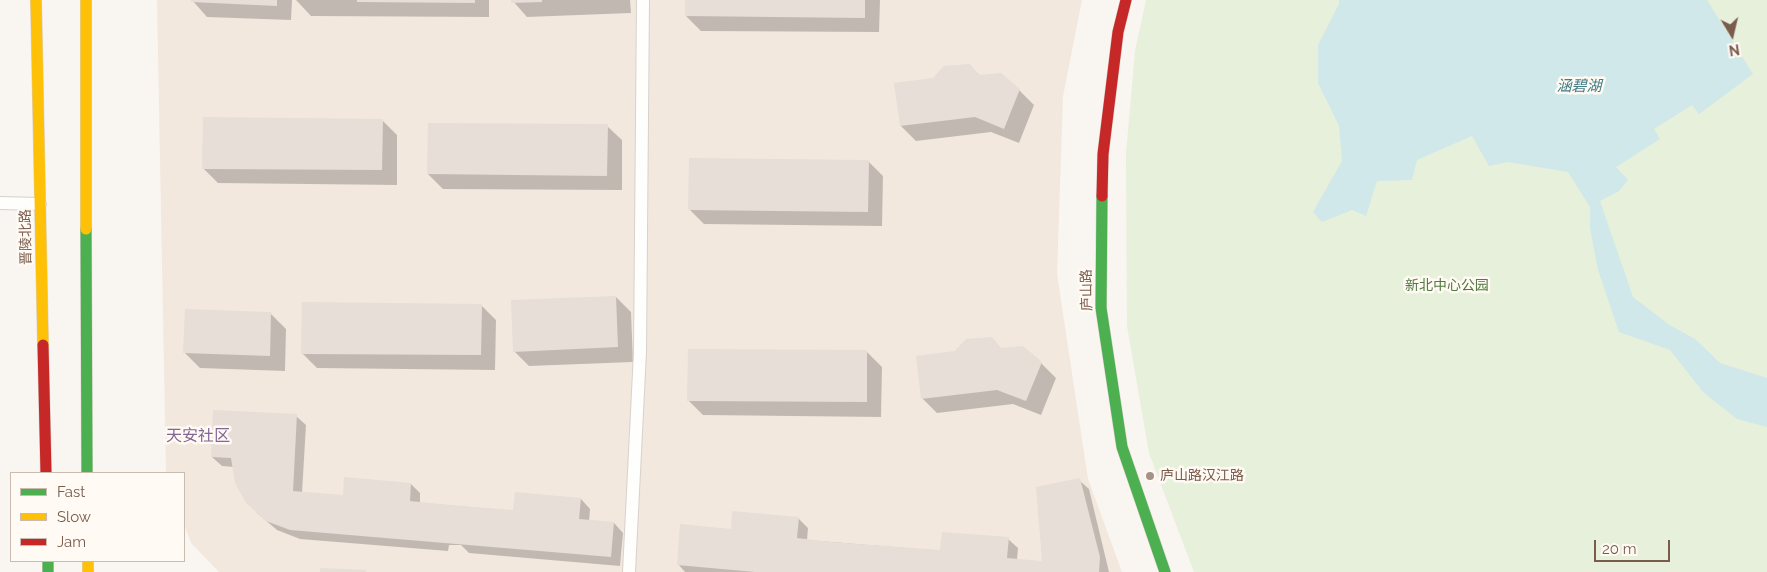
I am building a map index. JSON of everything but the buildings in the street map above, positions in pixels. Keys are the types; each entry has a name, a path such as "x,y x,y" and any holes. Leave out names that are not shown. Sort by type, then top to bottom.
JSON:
{"main road":[{"name":"晋陵北路","path":"36,0 46,472"},
{"path":"86,0 87,472"},
{"name":"庐山路","path":"1126,0 1118,32 1103,154 1100,308 1122,447 1165,572"}],"lane":[{"path":"629,572 640,352 643,0"},
{"path":"0,203 40,204"}],"shaded area":[{"path":"157,0 1082,0 1063,96 1057,274 1088,479 1122,572 219,572 191,543 185,527 185,472 166,472"}],"green space":[{"name":"新北中心公园","path":"1146,0 1767,0 1767,572 1194,572 1149,453 1127,326 1126,154 1135,51"}],"water":[{"name":"涵碧湖","path":"1339,0 1707,0 1753,74 1699,114 1692,105 1654,129 1660,139 1616,167 1628,180 1619,191 1600,201 1633,297 1668,324 1695,339 1720,363 1767,378 1767,427 1737,419 1703,392 1670,350 1619,332 1598,270 1590,228 1590,207 1568,172 1508,162 1489,166 1472,136 1417,160 1412,180 1377,181 1366,216 1352,210 1322,222 1313,212 1342,161 1339,126 1318,83 1318,45 1339,4"}],"traffic: fast":[{"path":"1102,196 1101,308 1122,447 1165,572"},
{"path":"86,229 87,472"},
{"path":"48,562 48,572"}],"traffic: slow":[{"path":"36,0 43,345"},
{"path":"86,0 86,229"},
{"path":"88,562 88,572"}],"traffic: jam":[{"path":"1102,196 1103,154 1118,32 1126,0"},
{"path":"43,345 46,472"}],"place":[{"name":"庐山路汉江路","path":"1150,476"}],"district":[{"name":"天安社区","path":"198,436"}]}
